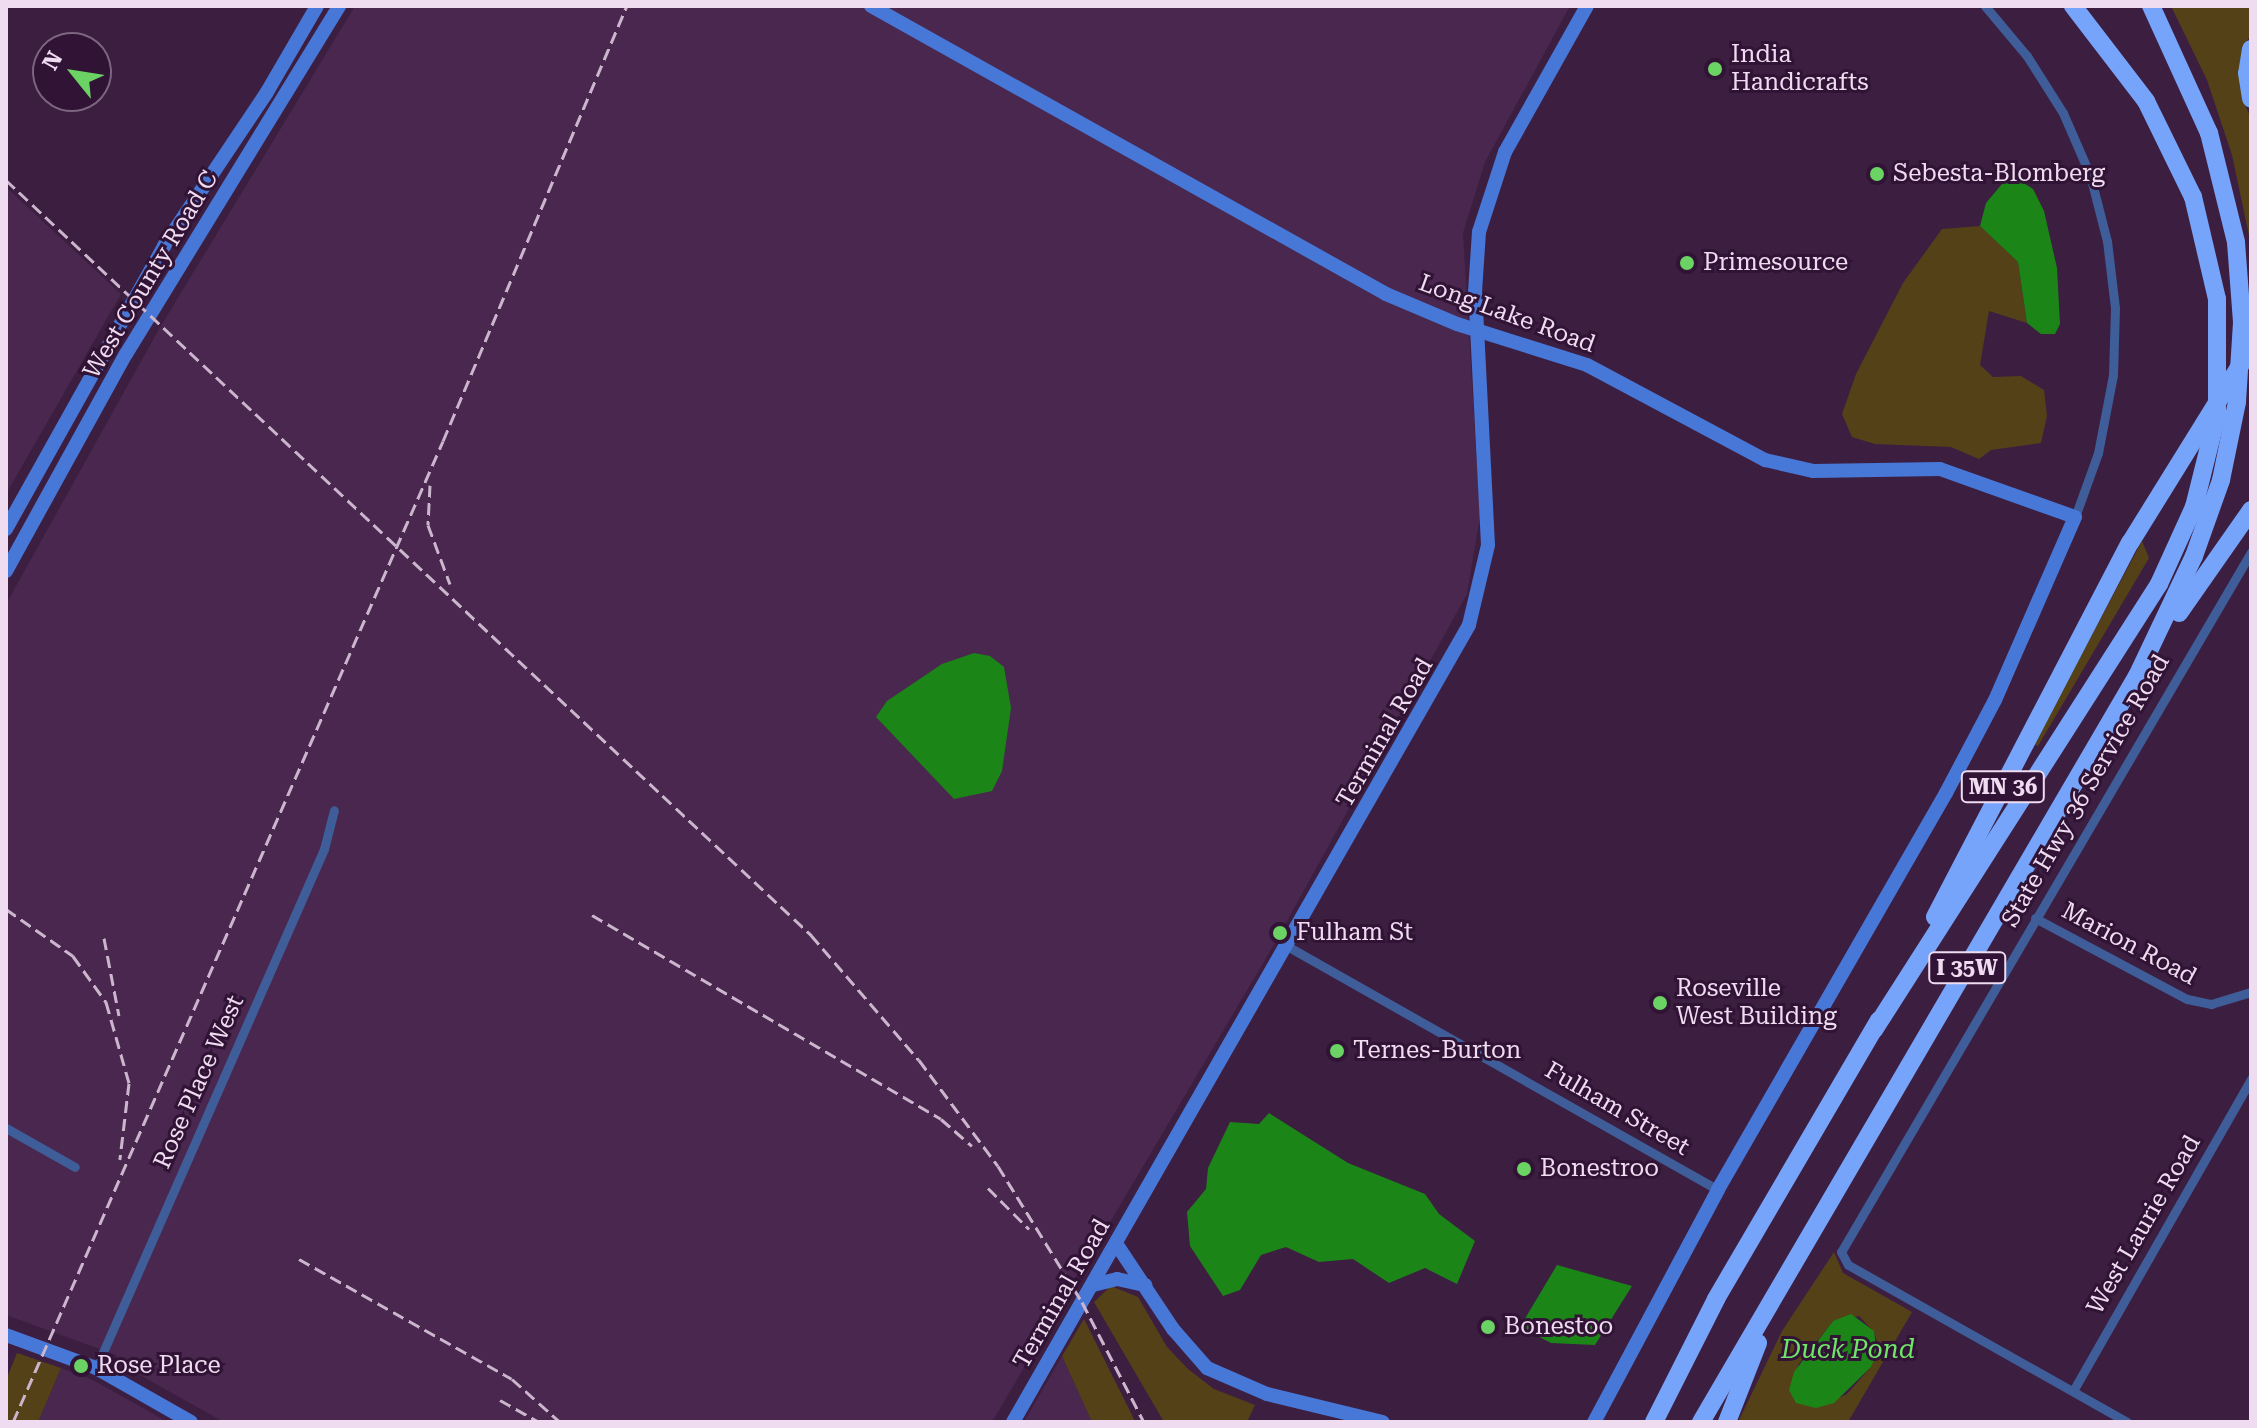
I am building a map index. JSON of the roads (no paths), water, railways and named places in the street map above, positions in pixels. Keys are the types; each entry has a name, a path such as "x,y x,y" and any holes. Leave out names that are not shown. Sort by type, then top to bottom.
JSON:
{"highway":[{"name":"I 35W","path":"1654,1422 1716,1299 1874,1030 2159,584 2194,507 2217,415 2217,299 2193,197 2146,101 2073,6"},
{"name":"I 35W","path":"1701,1422 2137,676 2194,556 2221,480 2237,402 2242,322 2236,242 2220,168 2186,75 2151,6"},
{"path":"2251,49 2247,73 2251,99"},
{"name":"MN 36","path":"1874,1030 2130,543 2251,348"},
{"path":"2207,570 2251,495"},
{"path":"2137,676 2251,510"},
{"path":"1727,1422 1798,1260"}],"street":[{"name":"West County Road C","path":"6,529 156,259 249,121 317,6"},
{"name":"West County Road C","path":"6,571 126,354 266,130 339,6"},
{"name":"Long Lake Road","path":"871,6 1386,294 1478,331 1587,365 1788,467 1940,469 2075,517"},
{"name":"Terminal Road","path":"1013,1422 1455,655 1477,600 1488,514 1476,262 1494,178 1587,6"},
{"path":"1594,1422 1718,1190 1946,793 2001,687 2075,517 2098,453 2113,375 2115,308 2107,241 2090,175 2063,113 2027,56 1985,6"},
{"path":"249,121 266,130"},
{"name":"State Hwy 36 Service Road","path":"2073,1391 1843,1259 1843,1245 2251,552"},
{"name":"Rose Place West","path":"96,1368 324,849 334,810"},
{"name":"Marion Road","path":"2035,918 2187,999 2211,1004 2251,992"},
{"name":"Fulham Street","path":"1287,946 1718,1190"},
{"name":"West Laurie Road","path":"2073,1391 2251,1079"},
{"path":"6,1128 75,1167"},
{"path":"1117,1245 1207,1368 1284,1399 1383,1422"},
{"path":"1093,1286 1117,1279 1145,1285"},
{"path":"6,1335 96,1368 191,1422"},
{"path":"2073,1391 2127,1422"}],"water":[{"path":"2019,180 2033,189 2044,211 2057,268 2060,324 2055,334 2041,334 2027,323 2018,262 1980,226 1986,203 2002,184"},
{"path":"974,653 990,656 1004,667 1011,708 1002,771 992,791 954,799 876,717 887,701 942,664"},
{"path":"1269,1113 1348,1163 1425,1194 1439,1214 1475,1241 1457,1284 1425,1268 1389,1283 1353,1259 1319,1262 1286,1247 1261,1255 1240,1290 1223,1296 1190,1246 1187,1212 1206,1189 1208,1168 1230,1122 1259,1124"},
{"path":"1557,1265 1632,1286 1595,1345 1551,1343 1520,1327"},
{"name":"Duck Pond","path":"1851,1314 1874,1331 1877,1353 1871,1367 1834,1403 1816,1408 1796,1403 1789,1390 1794,1372 1833,1321"}],"railway":[{"path":"13,1422 443,441 627,6"},
{"path":"6,180 811,935 919,1060 998,1166 1082,1302 1144,1422"},
{"path":"430,485 428,525 450,584"},
{"path":"6,909 73,956 106,1002 129,1083 120,1159"},
{"path":"592,915 941,1119 972,1146"},
{"path":"104,938 119,1016"},
{"path":"988,1188 1029,1229"},
{"path":"299,1259 512,1379 560,1422"},
{"path":"500,1400 539,1422"}],"place":[{"name":"India Handicrafts","path":"1715,69"},
{"name":"Sebesta-Blomberg","path":"1877,174"},
{"name":"Primesource","path":"1687,263"},
{"name":"Fulham St","path":"1280,933"},
{"name":"Roseville West Building","path":"1660,1003"},
{"name":"Ternes-Burton","path":"1337,1051"},
{"name":"Bonestroo","path":"1524,1169"},
{"name":"Bonestoo","path":"1488,1327"},
{"name":"Rose Place","path":"81,1366"}]}
